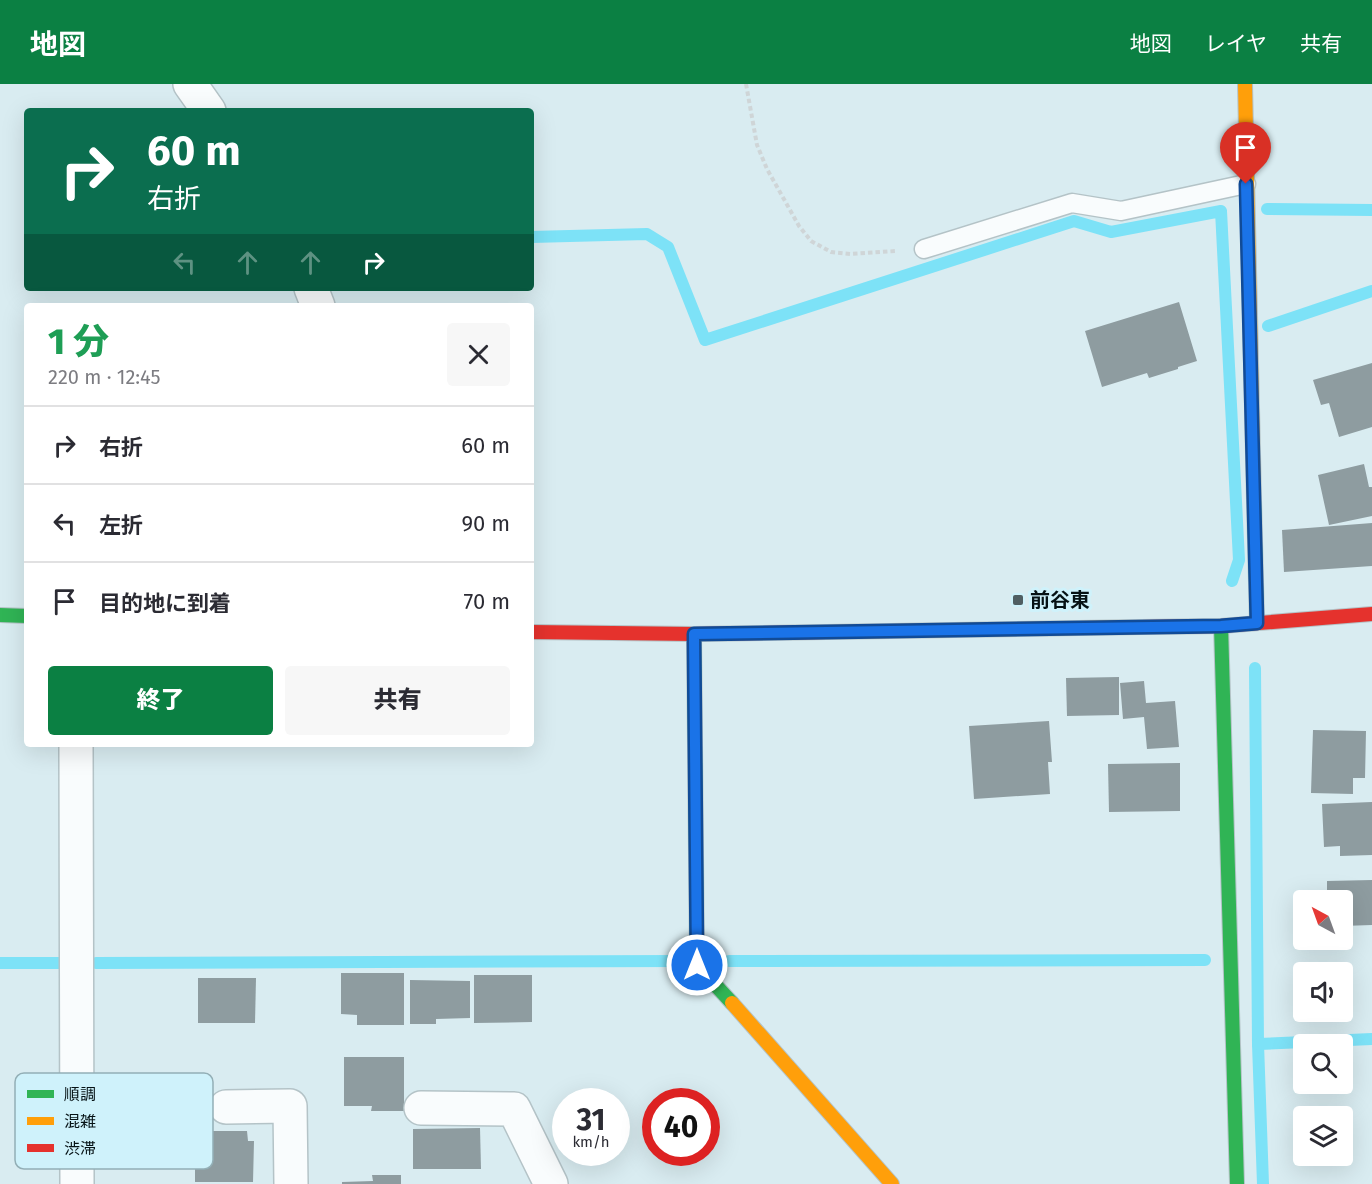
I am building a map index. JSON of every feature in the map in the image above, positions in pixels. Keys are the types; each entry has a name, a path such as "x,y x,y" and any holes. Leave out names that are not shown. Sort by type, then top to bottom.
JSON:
{"street":[{"path":"190,84 207,108"},
{"path":"1245,84 1257,623"},
{"path":"534,632 694,634 1221,626 1372,614"},
{"path":"1221,626 1237,1184"},
{"path":"694,634 697,965 794,1070 892,1184"},
{"path":"76,747 76,1073"},
{"path":"226,1107 290,1106 291,1184"},
{"path":"421,1108 514,1109 551,1184"}],"lane":[{"path":"924,249 1071,203 1121,211 1246,184"}],"path":[{"path":"746,84 757,145 767,169 799,226 811,241 831,252 851,254 924,249"}],"building":[{"path":"1179,302 1197,361 1149,378 1147,373 1102,387 1085,331"},
{"path":"1372,363 1372,427 1339,437 1329,403 1321,405 1313,380"},
{"path":"1364,464 1369,487 1372,487 1372,516 1329,525 1318,475"},
{"path":"1372,523 1372,566 1284,572 1282,530"},
{"path":"1119,677 1119,715 1067,716 1066,678"},
{"path":"1144,681 1146,703 1175,701 1179,747 1147,749 1144,717 1123,719 1120,683"},
{"path":"1049,721 1052,762 1048,762 1050,794 974,799 969,726"},
{"path":"1313,730 1366,731 1365,778 1353,778 1353,794 1311,793"},
{"path":"1180,763 1180,811 1109,812 1108,764"},
{"path":"1372,802 1372,855 1340,856 1340,846 1324,847 1322,804"},
{"path":"1372,880 1372,925 1353,926 1353,890 1327,890 1327,881"},
{"path":"341,973 404,973 404,1025 357,1025 357,1015 341,1014"},
{"path":"474,975 532,975 532,1022 474,1023"},
{"path":"198,978 256,978 255,1023 198,1023"},
{"path":"410,980 470,981 470,1018 436,1019 436,1024 410,1024"},
{"path":"344,1057 404,1057 404,1111 371,1111 372,1106 344,1106"},
{"path":"480,1128 481,1169 413,1169 413,1129"},
{"path":"213,1131 247,1131 248,1141 254,1141 253,1182 195,1182 195,1169 213,1169"},
{"path":"372,1175 401,1175 401,1184 342,1184 342,1182 373,1181"}],"waterway":[{"path":"1267,209 1372,210"},
{"path":"534,237 647,234 668,247 705,340 1074,221 1111,232 1221,211 1239,560 1232,581"},
{"path":"1268,326 1372,291"},
{"path":"1255,668 1258,1044 1263,1184"},
{"path":"729,961 1205,960"},
{"path":"96,963 682,961"},
{"path":"0,963 59,963"},
{"path":"1258,1044 1372,1039"}],"traffic: fast":[{"path":"1254,500 1257,623"},
{"path":"0,615 24,616"},
{"path":"1221,626 1237,1184"},
{"path":"694,634 697,965 732,1003"}],"traffic: slow":[{"path":"1245,84 1254,500"},
{"path":"827,632 1141,627"},
{"path":"732,1003 892,1184"}],"traffic: jam":[{"path":"1141,627 1221,626 1372,614"},
{"path":"534,632 694,634 827,632"}],"place":[{"name":"前谷東","path":"1018,600"}],"route":[{"path":"697,965 694,634 1221,626 1257,623 1246,184"}]}
